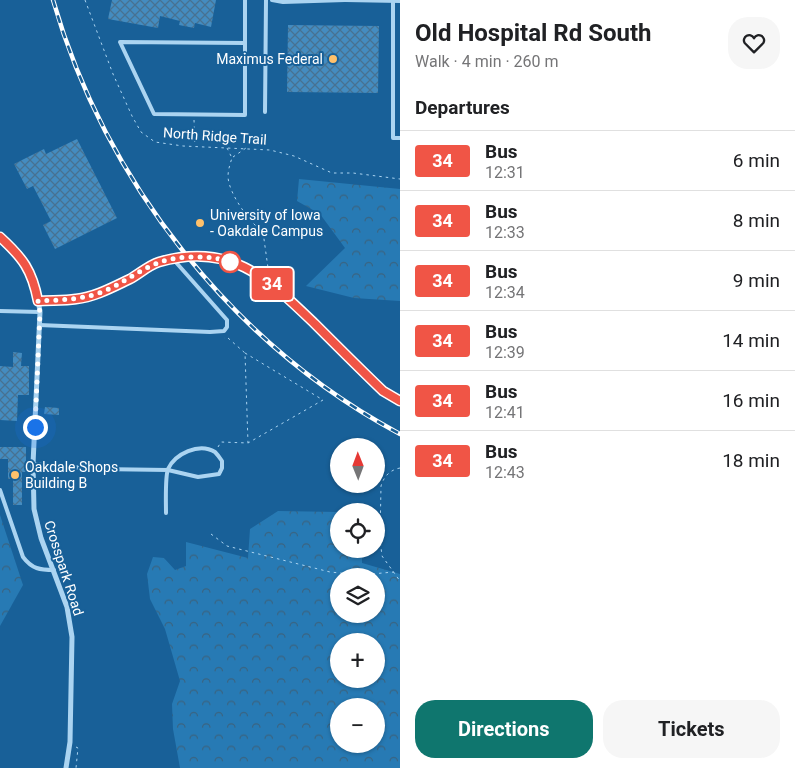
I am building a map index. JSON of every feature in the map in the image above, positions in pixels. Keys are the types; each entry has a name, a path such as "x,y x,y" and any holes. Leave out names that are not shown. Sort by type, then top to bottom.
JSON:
{"street":[{"name":"Crosspark Road","path":"0,237 24,262 34,280 40,312 33,464 36,516 41,538 67,607 72,637 70,742 66,768"},
{"path":"38,301 77,299 100,292 158,263 174,259 205,257 221,259 254,271 270,282 383,391 400,401"}],"lane":[{"path":"245,0 245,43 245,115 154,114 120,42 245,43"},
{"path":"265,112 266,0"},
{"path":"272,0 283,2 400,1"},
{"path":"393,1 393,138 400,138"},
{"path":"39,326 224,331 227,328 227,320 174,259"},
{"path":"0,311 40,312"},
{"path":"33,464 98,469 168,470 198,477 218,474 222,468 222,461 214,452 202,448 192,449 180,456 168,470 166,513"},
{"path":"0,490 23,557 30,566 42,570 54,570"}],"path":[{"name":"North Ridge Trail","path":"85,0 113,74 141,132 155,142 167,145 270,150 294,156 332,174 353,173 400,179"},
{"path":"194,115 195,146"},
{"path":"226,147 232,158 228,177 231,187 245,213 255,227 263,232 270,282"},
{"path":"232,158 246,148"},
{"path":"214,452 221,442 248,443 323,400 245,352 228,338 219,338"},
{"path":"245,352 248,443"},
{"path":"400,468 383,478 381,486 380,539 382,556 400,580"},
{"path":"210,534 227,546 330,572 360,575 394,572"},
{"path":"70,742 78,748 76,768"}],"green space":[{"path":"299,179 400,189 400,301 354,298 306,286 345,248 320,214 297,201"},
{"path":"278,511 330,512 330,558 362,558 362,563 379,568 330,568 330,623 385,623 385,570 400,574 400,768 180,768 173,729 172,704 180,681 165,629 150,599 147,574 153,557 164,558 175,570 186,566 186,542 248,558 250,529"},
{"path":"0,515 23,585 0,626"}],"building":[{"path":"112,0 216,0 211,27 195,23 194,28 179,25 180,21 160,16 158,28 108,19"},
{"name":"Maximus Federal","path":"288,25 379,26 378,93 287,92"},
{"path":"77,139 117,218 55,249 43,225 51,221 33,186 27,189 14,164 44,149 46,154"},
{"path":"13,352 22,353 21,366 29,366 29,395 18,395 17,421 0,420 0,366 13,367"},
{"path":"45,407 59,408 59,415 44,414"},
{"name":"Oakdale Shops Building B","path":"0,447 26,447 26,472 22,472 22,505 13,505 13,479 8,479 8,459 0,459"}],"railway":[{"path":"53,0 76,67 106,132 142,193 183,252 231,305 283,354 339,397 400,434"}],"bus line":[{"name":"34","path":"0,237 24,262 34,280 38,301 77,299 100,292 158,263 174,259 205,257 239,264 254,271 280,290 383,391 400,401"}],"place":[{"name":"Maximus Federal","path":"333,59"},
{"name":"University of Iowa - Oakdale Campus","path":"200,223"},
{"name":"Oakdale Shops Building B","path":"15,475"}],"route":[{"path":"35,427 40,312 38,301 77,299 100,292 158,263 174,259 205,257 230,262"}]}
